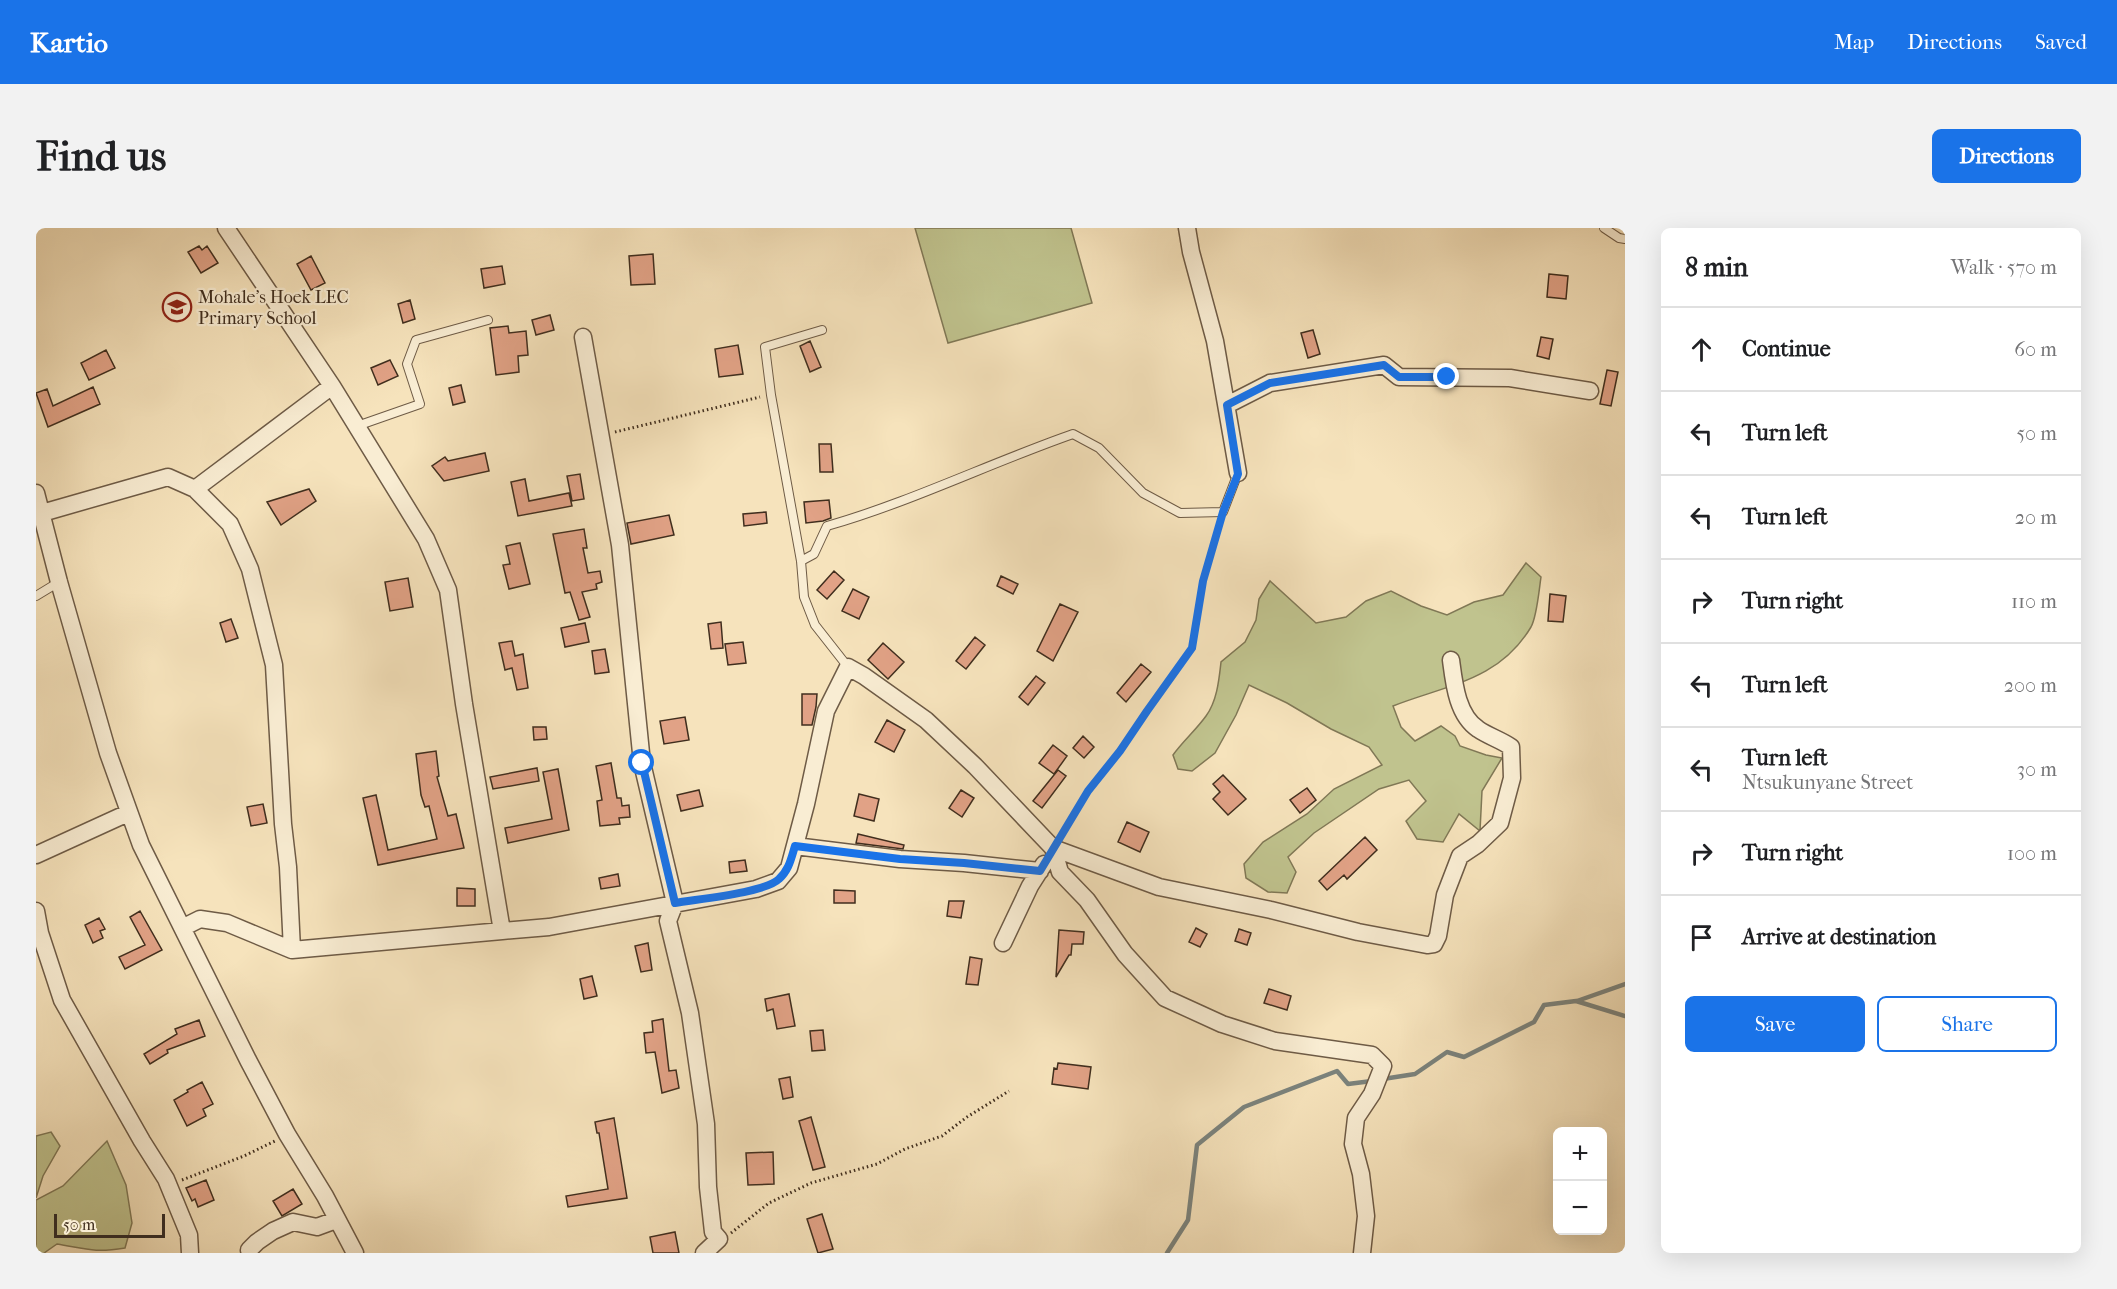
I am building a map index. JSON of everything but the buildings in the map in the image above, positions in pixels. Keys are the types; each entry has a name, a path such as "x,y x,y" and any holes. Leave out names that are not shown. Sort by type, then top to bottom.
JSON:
{"street":[{"path":"226,228 332,386 426,539 448,590 464,704 502,932"},
{"path":"1187,228 1191,252 1215,341 1238,474"},
{"path":"583,337 620,545 642,763 675,903 668,921 690,1013 706,1125 708,1187 713,1232 719,1246 704,1253"},
{"path":"1227,405 1270,383 1384,365 1399,377 1510,378 1590,391"},
{"path":"195,489 332,386"},
{"path":"42,513 168,477 195,489 230,524 250,569 274,665 292,950"},
{"path":"36,494 108,753 141,845 184,927 248,1060 355,1253"},
{"path":"184,927 200,919 227,923 292,950 549,927 756,889 778,881 789,868 826,711 848,667 926,720 975,766 1053,848 1159,887 1271,910 1358,932 1427,945 1434,944 1438,936 1444,895 1460,856 1478,844 1500,823 1512,778 1511,747 1478,729 1466,717 1459,702 1451,660"},
{"path":"36,855 128,813"},
{"path":"795,846 900,859 1040,871"},
{"path":"1003,943 1030,886 1053,848"},
{"path":"1053,848 1060,873 1087,900 1125,954 1165,998 1222,1024 1275,1041 1372,1055 1383,1066 1372,1094 1356,1118 1353,1144 1361,1174 1366,1216 1362,1253"},
{"path":"36,911 40,933 62,1000 168,1184 189,1235 190,1253"},
{"path":"249,1250 273,1231 293,1222 317,1227 336,1220"}],"lane":[{"path":"1604,228 1618,238 1625,239"},
{"path":"356,427 420,404 407,364 416,340 488,320"},
{"path":"822,330 765,347 771,395 801,561 804,597 815,625 848,667"},
{"path":"801,561 814,554 827,526 878,512 1011,456 1073,434 1099,448 1143,493 1180,513 1223,512 1238,474"},
{"path":"36,596 59,582"}],"path":[{"path":"602,435 771,395"},
{"path":"1053,848 1088,791 1120,751 1192,648 1203,581 1223,512"},
{"path":"719,1246 769,1203 822,1178 877,1164 905,1149 942,1136 967,1117 1009,1091"},
{"path":"168,1184 198,1175 244,1156 287,1134"}],"green space":[{"path":"915,228 1071,228 1092,303 948,343"},
{"path":"1526,563 1541,577 1533,622 1518,645 1503,659 1470,679 1393,706 1401,727 1415,741 1441,726 1455,736 1460,746 1502,758 1482,791 1480,831 1459,814 1443,842 1417,839 1406,821 1426,801 1409,780 1379,789 1314,833 1288,857 1296,872 1287,893 1268,892 1246,878 1244,864 1263,842 1307,814 1334,789 1382,765 1369,747 1249,685 1215,753 1192,771 1178,769 1173,755 1210,710 1217,690 1221,662 1245,642 1256,620 1259,599 1270,581 1316,623 1346,617 1366,601 1391,591 1421,606 1447,615 1474,602 1503,595"},
{"path":"51,1132 60,1146 43,1176 36,1198 36,1136"},
{"path":"107,1141 126,1185 132,1223 125,1248 98,1250 57,1244 44,1253 36,1253 36,1200 63,1186"}],"waterway":[{"path":"1577,1001 1625,984"},
{"path":"1383,1079 1415,1074 1447,1052 1464,1057 1534,1022 1544,1005 1576,1001 1625,1016"},
{"path":"1167,1253 1188,1220 1197,1145 1244,1107 1337,1071 1348,1084 1372,1081"}],"place":[{"name":"Mohale's Hoek LEC Primary School","path":"177,307"}],"route":[{"path":"642,763 675,903 756,889 778,881 789,868 795,846 900,859 1040,871 1088,791 1120,751 1192,648 1203,581 1223,512 1238,474 1227,405 1270,383 1359,368 1384,365 1399,377 1447,377"}]}
